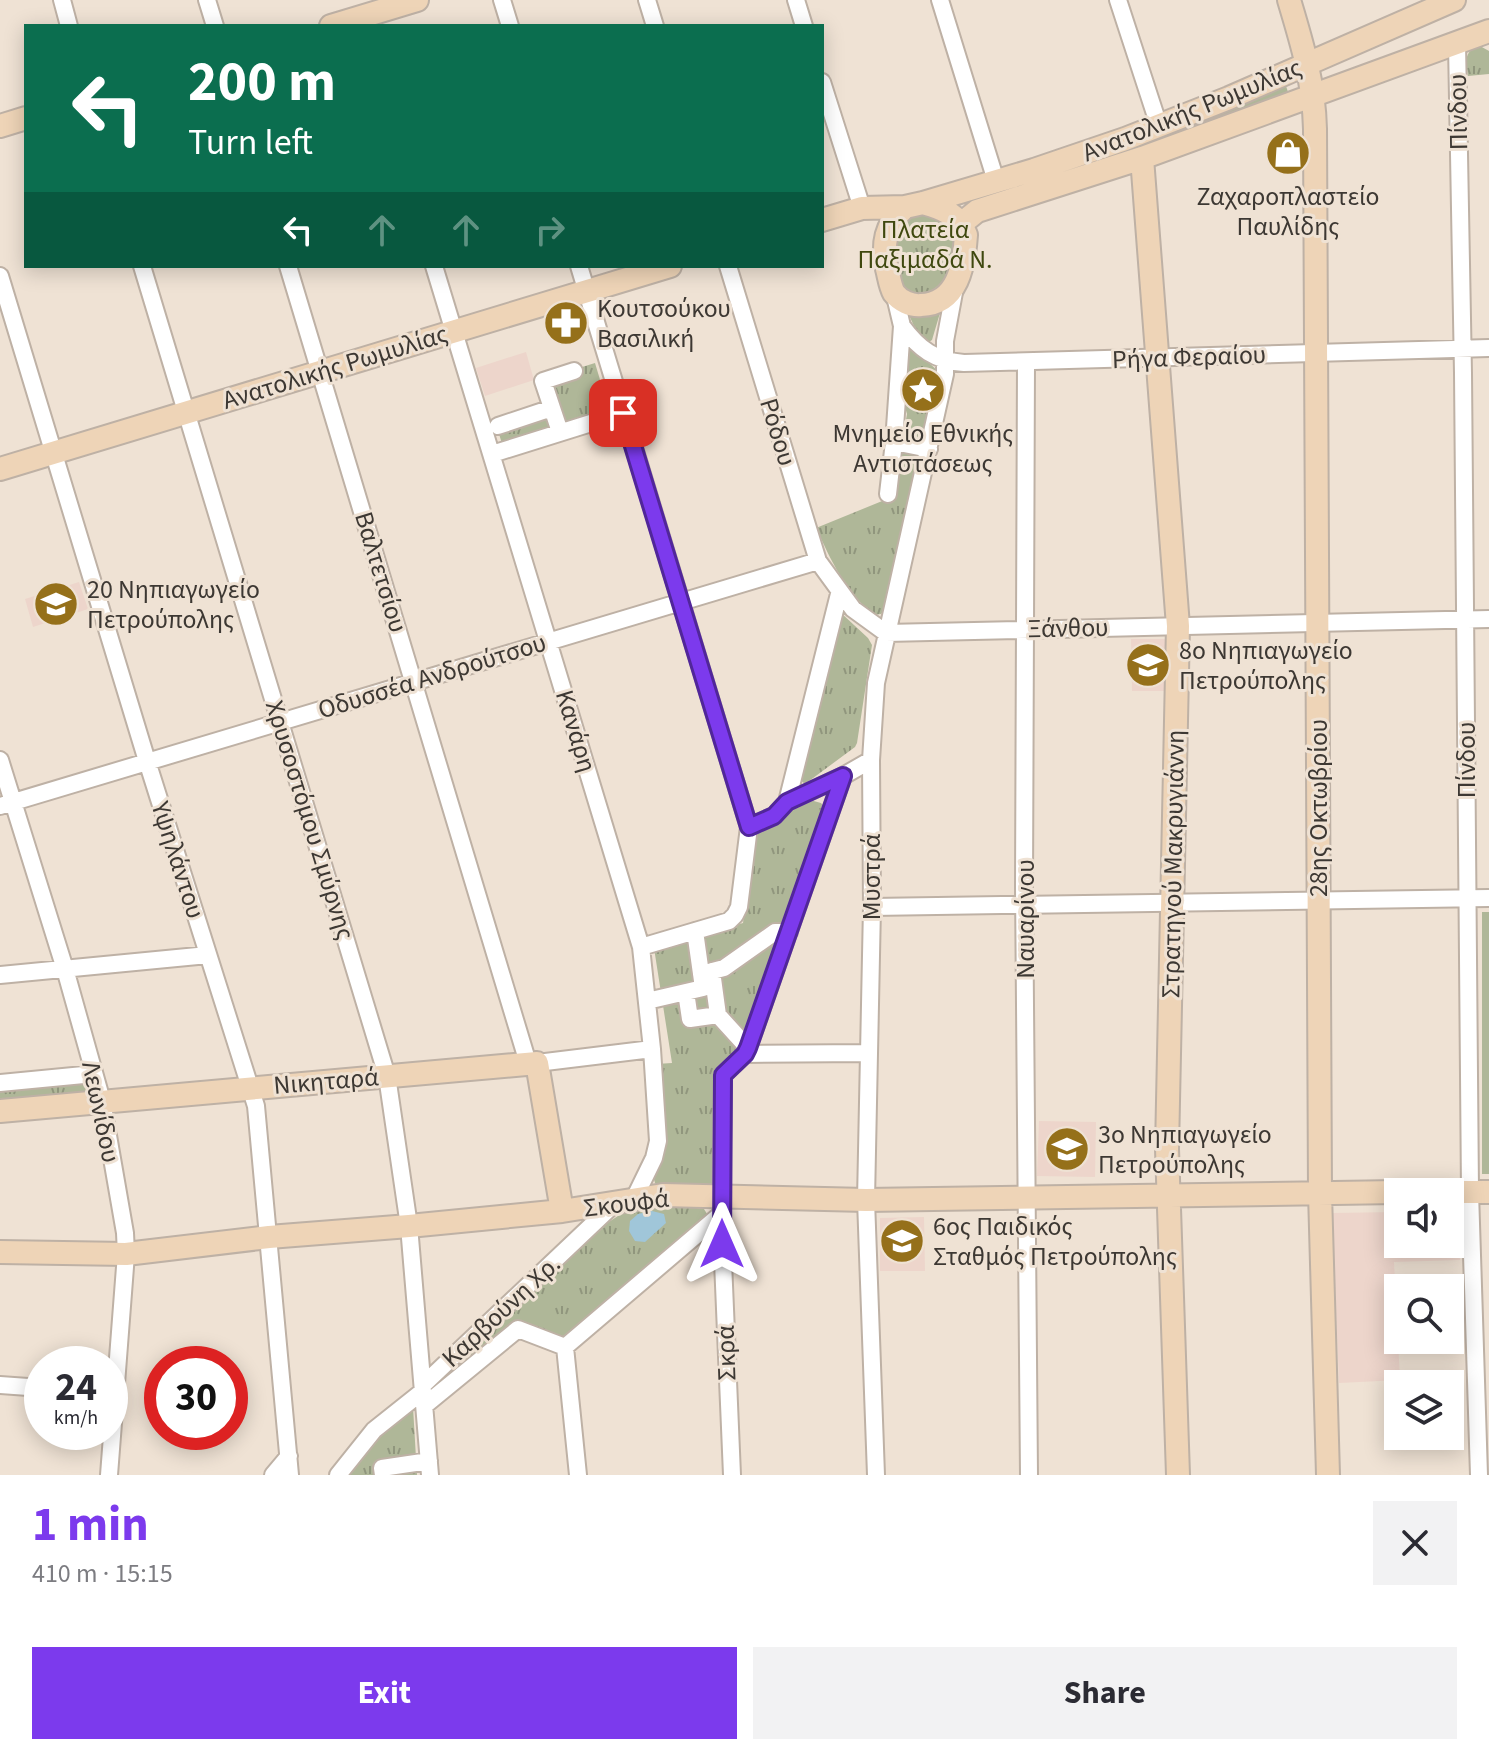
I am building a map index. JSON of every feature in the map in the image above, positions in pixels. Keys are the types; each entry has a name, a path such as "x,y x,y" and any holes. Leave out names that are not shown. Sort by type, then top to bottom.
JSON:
{"street":[{"path":"62,0 68,24"},
{"path":"207,0 214,24"},
{"path":"336,24 356,15 417,0"},
{"path":"502,0 509,24"},
{"path":"647,0 654,24"},
{"path":"796,0 803,24"},
{"path":"940,0 996,181"},
{"path":"1118,0 1159,126"},
{"name":"28ης Οκτωβρίου","path":"1289,0 1314,96 1319,623 1317,900 1320,1193 1328,1475"},
{"name":"Ανατολικής Ρωμυλίας","path":"824,219 862,208 914,205 1159,126 1454,0"},
{"name":"Ανατολικής Ρωμυλίας","path":"961,224 977,211 1142,158 1488,34"},
{"name":"Πίνδου","path":"1457,44 1463,348 1467,898 1479,1192 1479,1475"},
{"path":"824,88 862,208"},
{"path":"0,126 24,119"},
{"name":"Στρατηγού Μακρυγιάννη","path":"1142,158 1178,626 1168,1195 1178,1475"},
{"path":"888,494 902,326 884,255 884,241 891,223 914,205 950,213 961,224 966,240 955,287 941,300 918,306 909,304 894,292"},
{"name":"Χρυσοστόμου Σμύρνης","path":"143,268 387,1076 409,1226 429,1468"},
{"name":"Βαλτετσίου","path":"289,268 533,1063"},
{"name":"Κανάρη","path":"435,268 641,947 658,1141 654,1158 623,1203"},
{"path":"580,268 749,827 739,907 735,915 729,921 641,947"},
{"name":"Ανατολικής Ρωμυλίας","path":"0,469 663,268"},
{"name":"Ρόδου","path":"729,268 818,561 839,594 853,609 886,633"},
{"name":"Υψηλάντου","path":"0,276 147,761 256,1106 290,1475"},
{"name":"Μυστρά","path":"876,1475 866,1200 872,907 871,760 876,683 929,449 955,287"},
{"path":"902,326 927,353 945,362"},
{"name":"Ρήγα Φεραίου","path":"945,362 1026,363 1489,348"},
{"name":"Ναυαρίνου","path":"1026,363 1025,904 1029,1475"},
{"path":"560,432 543,381 574,371"},
{"path":"498,426 552,408"},
{"path":"492,454 623,413"},
{"path":"894,442 929,449"},
{"name":"Οδυσσέα Ανδρούτσου","path":"6,804 818,561"},
{"path":"787,802 839,594"},
{"name":"Ξάνθου","path":"886,633 1489,619"},
{"name":"Λεωνίδου","path":"0,760 6,804 65,969 102,1101 125,1233 126,1254 117,1346"},
{"path":"749,827 774,816 787,802 871,760"},
{"name":"Σκρά","path":"732,1475 722,1206 723,1075 747,1051 843,776"},
{"path":"872,907 1489,898"},
{"path":"695,931 718,1015 747,1051 868,1053"},
{"path":"707,972 724,968 775,932 789,932"},
{"path":"0,975 208,955"},
{"path":"647,1001 703,988 707,972"},
{"path":"686,992 690,1019 718,1015"},
{"name":"Νικηταρά","path":"0,1111 533,1063 652,1049"},
{"path":"533,1063 562,1211"},
{"path":"0,1083 94,1074"},
{"path":"48,1078 49,1106"},
{"name":"Σκουφά","path":"0,1252 126,1254 269,1237 562,1211 663,1195 722,1206 1026,1196 1384,1192"},
{"name":"Καρβούνη Χρ.","path":"423,1394 623,1203"},
{"path":"565,1347 722,1206"},
{"path":"338,1475 374,1430 518,1329 565,1347"},
{"path":"565,1347 578,1475"},
{"path":"0,1385 24,1387"},
{"name":"Λεωνίδου","path":"109,1475 110,1450"},
{"path":"273,1475 289,1456"},
{"path":"383,1475 382,1468 429,1468"}],"shaded area":[{"path":"526,352 534,380 485,396 476,368"},
{"name":"20 Νηπιαγωγείο Πετρούπολης","path":"79,582 88,609 33,627 25,599"},
{"name":"8ο Νηπιαγωγείο Πετρούπολης","path":"1131,639 1166,639 1165,691 1132,691"},
{"name":"3ο Νηπιαγωγείο Πετρούπολης","path":"1039,1121 1096,1122 1095,1177 1037,1176"},
{"path":"1384,1212 1384,1258 1460,1258 1394,1262 1395,1274 1384,1274 1384,1354 1399,1354 1399,1370 1384,1370 1384,1381 1339,1383 1332,1213"},
{"name":"6ος Παιδικός Σταθμός Πετρούπολης","path":"924,1217 925,1271 880,1271 880,1218"}],"green space":[{"path":"1480,46 1489,51 1489,74 1468,76 1468,54"},
{"path":"1285,83 1288,92 1171,135 1140,151 965,205 963,197"},
{"name":"Πλατεία Παξιμαδά Ν.","path":"913,212 945,223 955,240 953,261 947,276 937,287 918,297 901,289 894,258 896,226"},
{"path":"939,311 932,340 927,343 918,335 909,315"},
{"path":"908,346 940,375 887,608 875,615 848,587 816,528 892,497 907,414 903,400"},
{"path":"595,363 610,413 503,447 496,424 548,408 540,380"},
{"path":"840,612 872,645 857,743 805,784 799,779"},
{"path":"810,800 821,803 825,808 746,1038 717,1073 718,1188 660,1186 653,1176 656,1064 672,1063 654,948 743,923 755,828 779,823 786,811"},
{"path":"1482,912 1489,912 1489,1174 1482,1174"},
{"path":"85,1081 88,1087 84,1095 0,1104 0,1086"},
{"path":"670,1204 704,1209 709,1217 574,1335 558,1340 516,1324 448,1376 445,1372 601,1227 621,1214"},
{"path":"413,1407 417,1475 345,1475 376,1436"}],"water":[{"path":"652,1211 664,1214 666,1223 645,1242 635,1241 629,1231 630,1221 638,1214"}],"place":[{"name":"Ζαχαροπλαστείο Παυλίδης","path":"1288,153"},
{"name":"Κουτσούκου Βασιλική","path":"566,323"},
{"name":"Μνημείο Εθνικής Αντιστάσεως","path":"923,390"},
{"name":"20 Νηπιαγωγείο Πετρούπολης","path":"56,604"},
{"name":"8ο Νηπιαγωγείο Πετρούπολης","path":"1148,665"},
{"name":"3ο Νηπιαγωγείο Πετρούπολης","path":"1067,1149"},
{"name":"6ος Παιδικός Σταθμός Πετρούπολης","path":"902,1241"}],"route":[{"path":"623,413 745,805 749,827 774,816 787,802 843,776 748,1048 723,1075 722,1244"}]}
